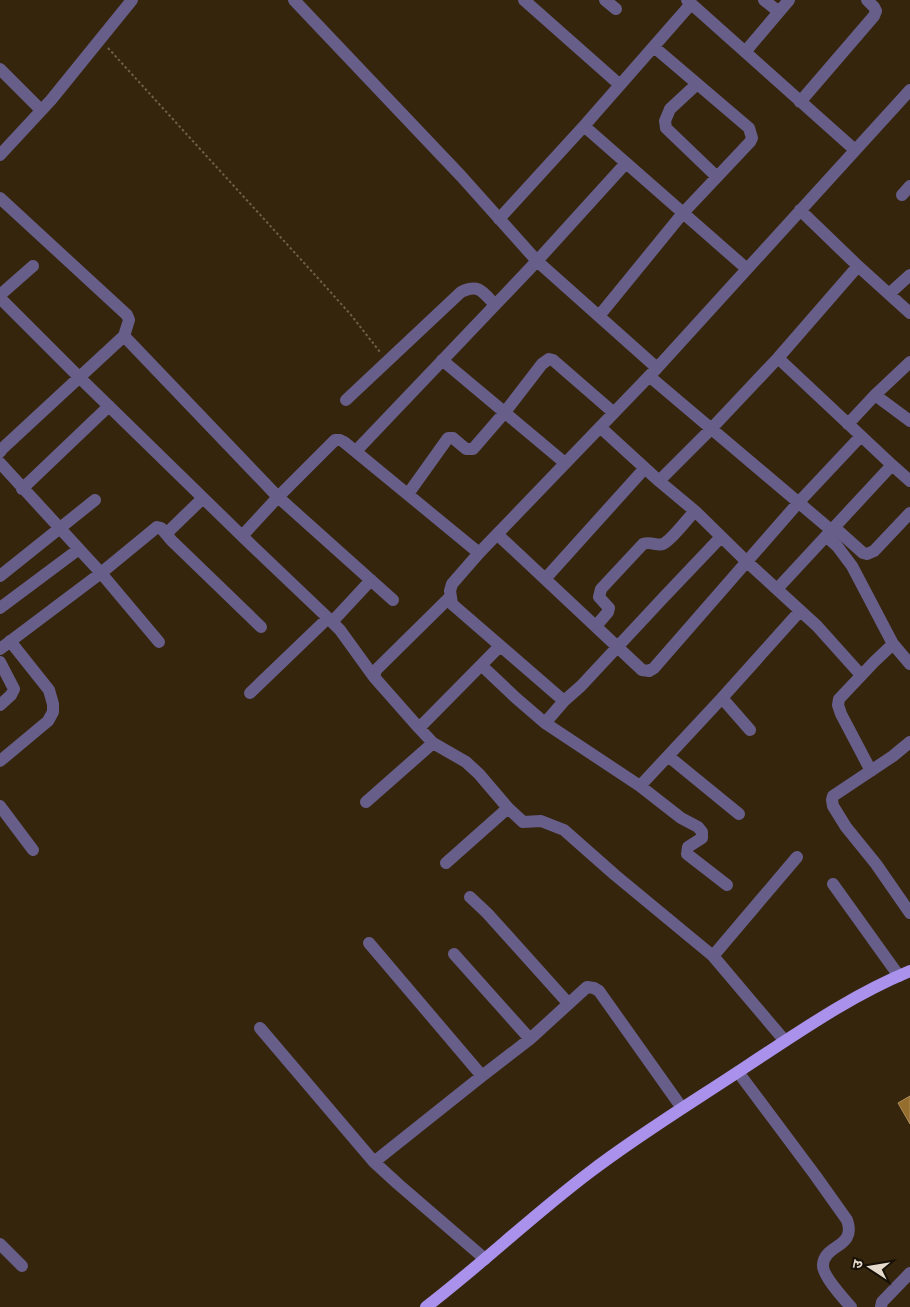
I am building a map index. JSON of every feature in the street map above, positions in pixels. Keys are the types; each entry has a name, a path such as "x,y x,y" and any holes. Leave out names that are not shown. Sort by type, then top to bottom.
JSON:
{"main road":[{"path":"426,1307 589,1173 638,1137 821,1017 856,997 904,974"}],"street":[{"path":"0,155 41,110 132,0"},
{"path":"294,0 461,176 537,261 599,316 711,429 830,531 867,554 874,551 910,513"},
{"path":"524,0 620,85"},
{"path":"605,0 616,9"},
{"path":"764,0 779,12"},
{"path":"745,52 789,0"},
{"path":"800,102 874,16 876,11 874,6 867,0"},
{"path":"499,219 654,47 689,2 855,150"},
{"path":"599,316 683,213 752,138 749,128 654,47"},
{"path":"0,69 41,110"},
{"path":"698,84 670,109 664,121 666,128 718,177"},
{"path":"564,701 452,604 450,592 452,584 497,534 653,372 910,90"},
{"path":"584,126 747,269"},
{"path":"356,451 537,261 626,163"},
{"path":"0,198 127,314 130,320 124,336 0,452"},
{"path":"800,210 910,313"},
{"path":"33,266 0,296 79,377 340,630 374,677 419,728 434,743 466,762 523,822 541,821 564,830 713,956 785,1041"},
{"path":"659,481 778,358 858,266"},
{"path":"888,294 910,276"},
{"path":"346,400 460,292 474,287 482,290 495,305"},
{"path":"124,336 278,497 393,600"},
{"path":"778,358 910,481"},
{"path":"408,494 448,438 453,438 466,449 473,449 505,412 542,364 549,359 553,360 614,413"},
{"path":"442,360 565,463"},
{"path":"848,424 910,362"},
{"path":"875,395 910,421"},
{"path":"22,489 109,406"},
{"path":"600,427 695,511 817,626 861,675"},
{"path":"497,534 642,670 649,671 654,668 798,503 861,436"},
{"path":"242,536 335,440 344,442 356,451 479,553"},
{"path":"0,463 101,573 159,642"},
{"path":"777,589 892,465"},
{"path":"545,579 645,468"},
{"path":"167,535 203,498"},
{"path":"0,576 96,500"},
{"path":"596,626 608,612 609,608 599,597 601,590 643,544 652,543 660,545 667,542 695,511"},
{"path":"0,760 48,721 53,712 49,690 5,645 101,573 157,527 161,528 178,547 261,627"},
{"path":"830,531 836,546 852,566 893,644 910,664"},
{"path":"545,723 721,537"},
{"path":"0,608 79,549"},
{"path":"250,693 371,580"},
{"path":"374,677 376,670 450,597"},
{"path":"640,786 800,611"},
{"path":"871,771 841,714 838,705 839,699 893,644"},
{"path":"419,728 500,646"},
{"path":"481,665 545,723 640,786 681,818 698,827 702,832 702,838 688,847 687,854 727,885"},
{"path":"0,705 12,695 14,688 1,668"},
{"path":"722,698 750,730"},
{"path":"908,907 846,827 833,806 832,800 834,796 893,756 910,742"},
{"path":"366,802 434,743"},
{"path":"668,756 739,814"},
{"path":"0,806 33,850"},
{"path":"446,863 508,808"},
{"path":"713,956 797,857"},
{"path":"833,884 904,974"},
{"path":"470,897 487,913 568,1003"},
{"path":"369,943 482,1076"},
{"path":"454,954 530,1039"},
{"path":"374,1162 530,1039 587,987 599,991 682,1108"},
{"path":"260,1028 374,1162 485,1259"},
{"path":"738,1072 815,1174 846,1220 849,1235 826,1256 822,1265 824,1272 851,1307"},
{"path":"0,1244 22,1266"},
{"path":"880,1307 882,1302 910,1273"}],"path":[{"path":"100,39 351,315 387,361"}],"shaded area":[{"path":"910,1096 910,1124 898,1103"}]}
